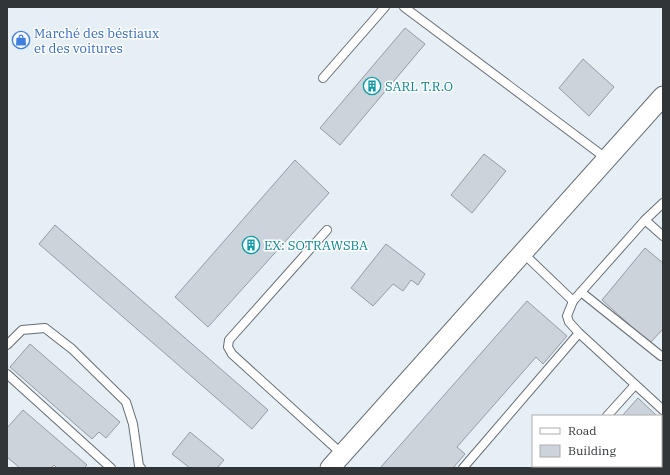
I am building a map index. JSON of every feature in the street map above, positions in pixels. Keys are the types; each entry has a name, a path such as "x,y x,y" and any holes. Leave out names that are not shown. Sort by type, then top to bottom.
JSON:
{"street":[{"path":"336,461 663,96"}],"lane":[{"path":"322,78 385,7"},
{"path":"404,7 607,159"},
{"path":"663,203 645,220 573,301 567,316 569,322 579,333 663,410"},
{"path":"645,220 663,236"},
{"path":"327,230 229,340 228,347 232,354 336,461"},
{"path":"523,253 573,301"},
{"path":"581,292 662,356"},
{"path":"7,345 22,330 44,328 72,349 126,402 133,424 139,466 141,468"},
{"path":"463,468 579,333"},
{"path":"7,374 111,468"},
{"path":"608,415 635,384"}],"building":[{"name":"SARL T.R.O","path":"405,28 425,44 340,145 320,128"},
{"path":"583,59 614,87 589,116 559,88"},
{"path":"484,154 506,171 472,213 451,195"},
{"name":"EX: SOTRAWSBA","path":"295,160 329,193 208,327 175,297"},
{"path":"55,225 268,410 252,429 39,244"},
{"path":"386,244 425,274 418,285 411,280 403,291 393,284 373,306 351,288"},
{"path":"645,248 663,263 663,329 650,343 602,300"},
{"path":"527,301 567,336 543,364 536,357 457,447 465,454 453,468 380,468"},
{"path":"30,344 120,422 106,438 99,432 92,439 10,367"},
{"path":"638,398 656,415 623,415"},
{"path":"23,410 87,465 84,468 57,468 54,465 51,468 20,468 7,457 7,428"},
{"path":"662,420 663,421 663,468 577,468 662,467"},
{"path":"190,432 224,460 217,468 190,468 172,454"}],"place":[{"name":"Marché des béstiaux et des voitures","path":"21,40"},
{"name":"SARL T.R.O","path":"372,86"},
{"name":"EX: SOTRAWSBA","path":"251,245"}]}
